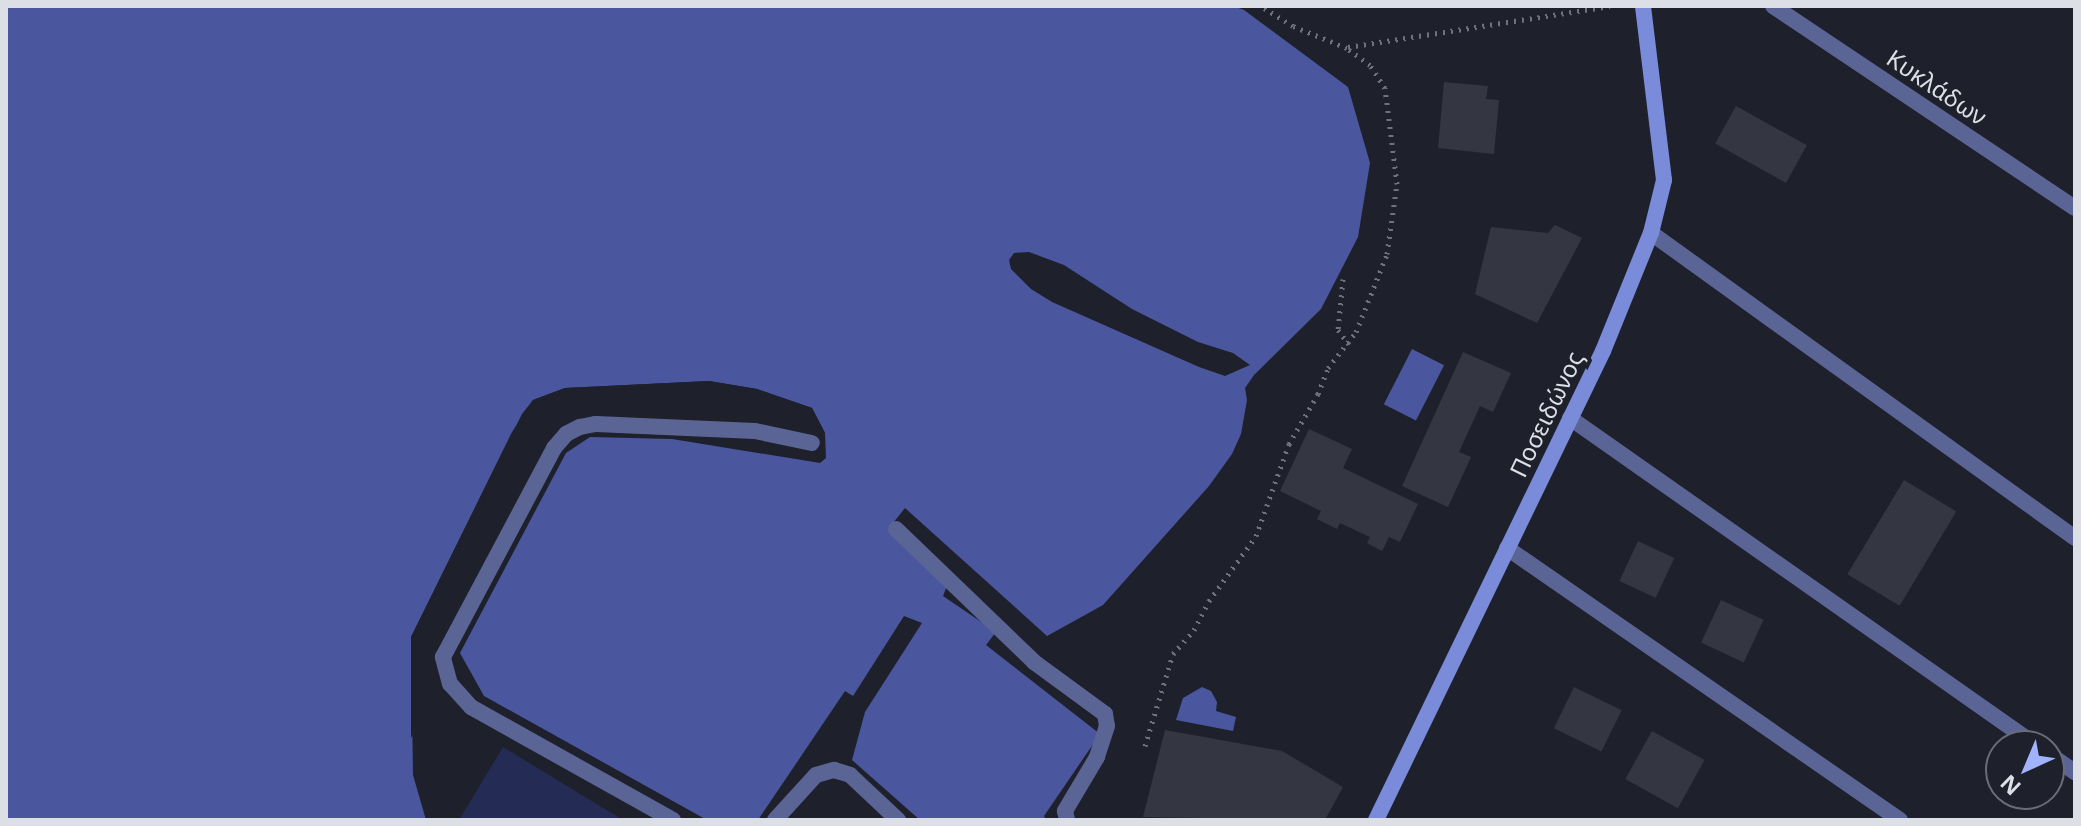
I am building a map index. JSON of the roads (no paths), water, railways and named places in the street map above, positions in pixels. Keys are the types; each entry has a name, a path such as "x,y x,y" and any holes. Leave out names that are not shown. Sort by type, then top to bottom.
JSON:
{"street":[{"name":"Ποσειδώνος","path":"1376,820 1603,351 1651,233 1664,180 1643,6"},
{"name":"Κυκλάδων","path":"1773,6 2075,208"},
{"path":"1651,233 2075,538"},
{"path":"1570,418 2014,730"},
{"path":"673,820 471,707 450,684 443,657 554,448 566,434 596,424 755,431 812,443"},
{"path":"896,529 1034,662 1105,714 1107,726 1097,757 1065,811 1067,820"},
{"path":"1507,548 1900,820"},
{"path":"775,820 816,775 834,770 850,775 898,820"}]}
